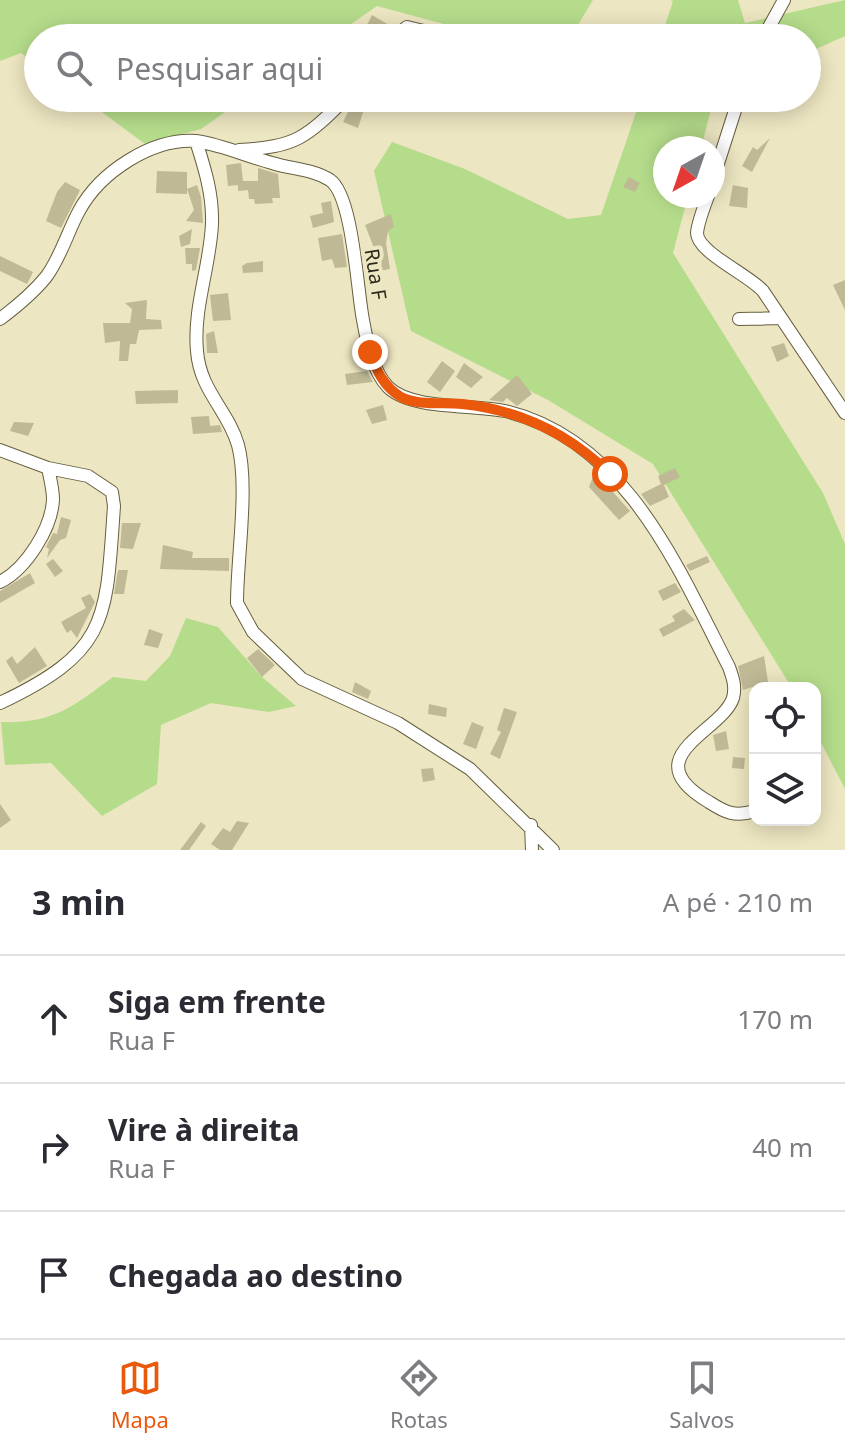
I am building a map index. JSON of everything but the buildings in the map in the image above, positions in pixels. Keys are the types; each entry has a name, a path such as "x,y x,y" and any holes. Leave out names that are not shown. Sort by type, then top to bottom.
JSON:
{"street":[{"path":"771,24 784,0"},
{"path":"231,150 276,148 293,143 330,112"},
{"path":"725,142 735,112"},
{"path":"196,141 211,192 212,226 195,333 197,355 206,387 230,426 240,454 237,603 242,618 302,679 398,723 470,769 531,825 553,850"},
{"name":"Rua F","path":"0,319 47,276 80,208 117,169 154,148 196,141 306,170 337,187 344,200 370,352 381,379 398,395 409,400 506,412 542,425 596,460 642,511 680,571 734,680 730,705 698,734 684,753 680,768 683,781 693,792 726,812 741,815 749,813"},
{"path":"705,208 697,234 701,245 753,280 845,413"},
{"path":"739,319 780,318"},
{"path":"0,450 48,468 88,476 112,492 114,506 107,592 100,621 79,653 41,684 0,703"},
{"path":"0,582 16,571 46,527 53,502 48,468"},
{"path":"531,825 532,850"}],"green space":[{"path":"0,0 593,0 578,24 444,24 377,6 351,24 24,24 24,55 21,53 0,61"},
{"path":"670,0 738,0 745,23 845,0 845,36 821,47 821,24 666,24 673,1"},
{"path":"102,112 225,112 201,129 145,144"},
{"path":"636,112 710,112 704,136 653,136 653,208 685,208 673,253 823,493 845,544 845,789 821,743 821,682 788,682 653,464 548,400 411,331 374,171 392,142 465,169 568,219 601,215"},
{"path":"186,618 218,627 262,677 296,706 269,712 211,703 161,725 157,784 102,816 51,763 5,765 1,722 35,720 62,711 113,677 146,681 170,656"}],"route":[{"path":"370,352 381,379 398,395 409,400 463,404 522,416 558,433 585,451 610,474"}]}
